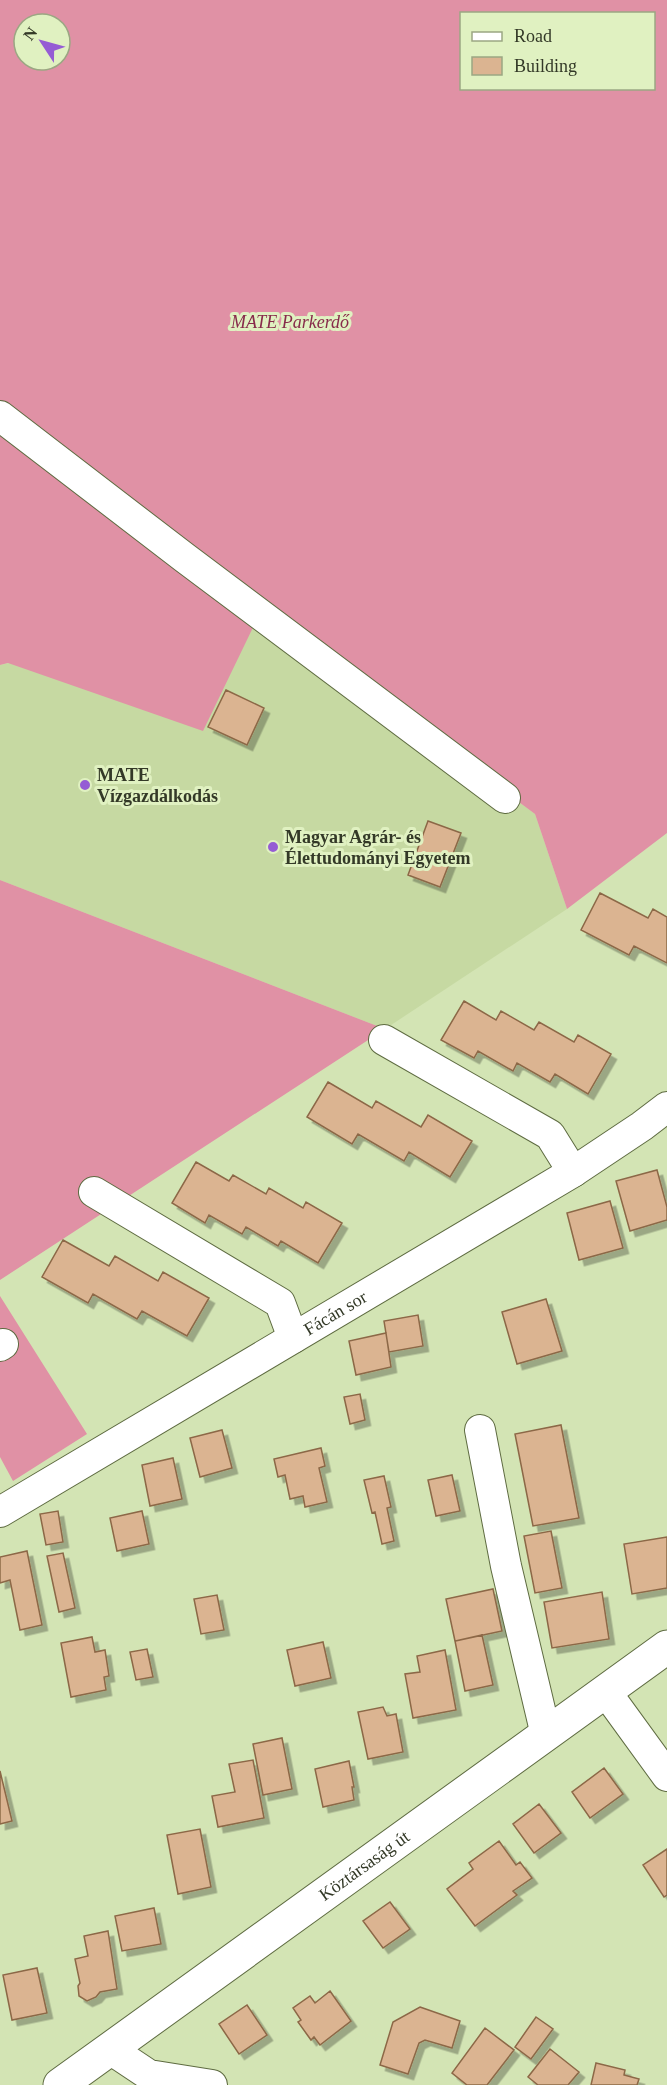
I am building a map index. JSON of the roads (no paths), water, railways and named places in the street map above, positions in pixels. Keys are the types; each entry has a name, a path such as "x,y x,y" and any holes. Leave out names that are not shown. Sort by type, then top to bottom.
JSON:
{"main road":[{"name":"Köztársaság út","path":"60,2085 667,1647"}],"street":[{"path":"0,416 505,798"},
{"path":"384,1040 550,1135 573,1172"},
{"name":"Fácán sor","path":"0,1512 573,1172 667,1107"},
{"path":"94,1192 280,1303 293,1338"},
{"path":"480,1430 509,1577 546,1735"},
{"path":"606,1692 667,1776"},
{"path":"110,2049 149,2075 212,2085"}],"place":[{"name":"MATE Vízgazdálkodás","path":"85,785"},
{"name":"Magyar Agrár- és Élettudományi Egyetem","path":"273,847"}],"park label":[{"name":"MATE Parkerdő","path":"290,322"}]}
